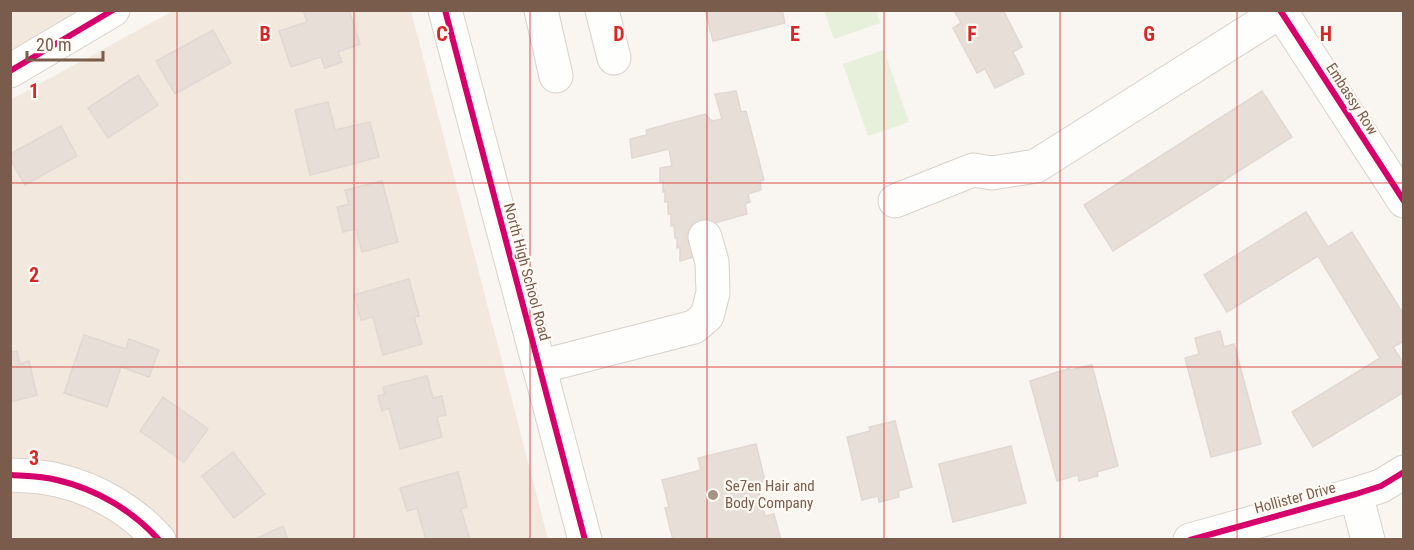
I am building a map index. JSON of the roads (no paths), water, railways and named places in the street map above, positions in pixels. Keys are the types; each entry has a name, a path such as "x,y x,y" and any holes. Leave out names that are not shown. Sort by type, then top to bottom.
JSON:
{"street":[{"path":"10,71 113,10"},
{"name":"North High School Road","path":"445,10 585,540"},
{"path":"541,10 556,76"},
{"path":"602,10 614,58"},
{"path":"895,201 973,170 992,172 1036,166 1280,11"},
{"name":"Embassy Row","path":"1280,11 1404,201"},
{"path":"539,367 694,327 707,316 713,293 712,262 705,237"},
{"name":"Hollister Drive","path":"1190,540 1382,486 1404,472"},
{"path":"10,475 54,479 99,494 129,512 159,540"},
{"path":"1356,494 1368,540"}],"place":[{"name":"Se7en Hair and Body Company","path":"713,495"}]}
